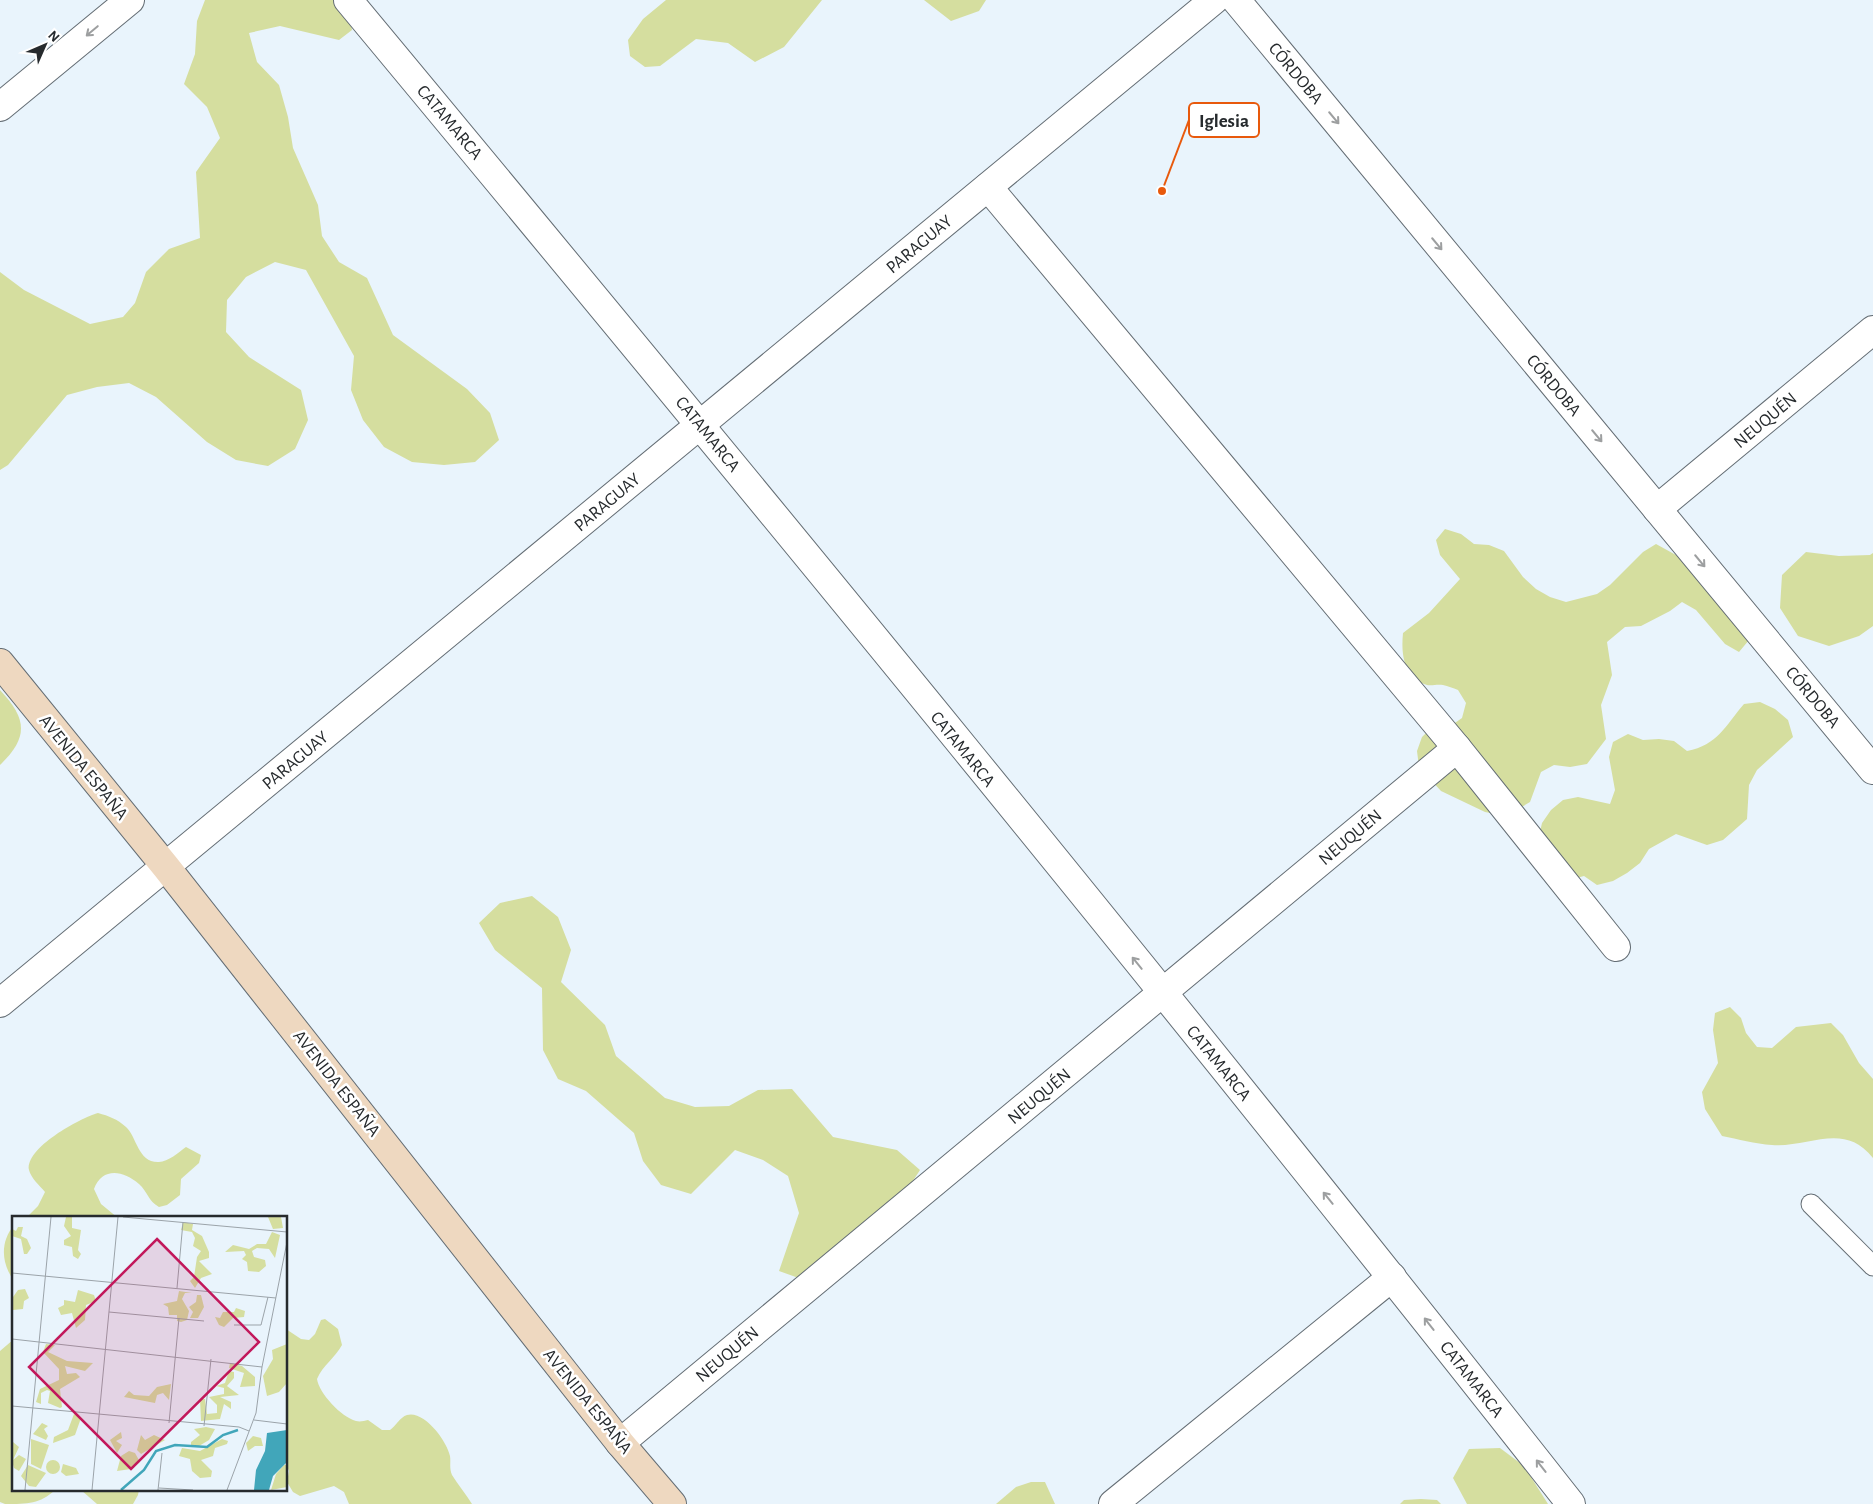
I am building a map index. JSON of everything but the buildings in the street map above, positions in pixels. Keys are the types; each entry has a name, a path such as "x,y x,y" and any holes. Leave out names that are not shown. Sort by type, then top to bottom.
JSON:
{"street":[{"path":"0,107 130,0"},
{"name":"CATAMARCA","path":"348,0 700,425 1392,1277 1571,1504"},
{"name":"PARAGUAY","path":"0,1003 1214,0"},
{"name":"CÓRDOBA","path":"1236,0 1873,770"},
{"path":"988,187 1457,748 1616,947"},
{"name":"NEUQUÉN","path":"1658,509 1873,330"},
{"name":"AVENIDA ESPAÑA","path":"0,663 166,867 620,1443 672,1504"},
{"name":"NEUQUÉN","path":"620,1443 1457,748"},
{"path":"1113,1504 1392,1277"}],"lane":[{"path":"1811,1204 1873,1266"}],"green space":[{"path":"205,0 335,0 350,18 352,30 339,40 280,26 249,33 257,62 279,85 288,117 293,148 318,205 322,236 339,262 367,278 393,335 467,389 490,413 499,440 475,462 444,465 412,462 384,447 363,420 351,390 354,356 306,270 275,262 246,277 227,300 226,332 249,357 301,390 308,420 295,449 268,466 236,460 207,442 156,397 129,383 97,387 67,395 8,465 0,470 0,272 24,290 90,324 123,317 135,303 146,272 169,249 200,238 196,172 220,138 207,107 184,84 195,54 197,21"},
{"path":"666,0 822,0 784,47 755,62 728,43 696,39 660,66 645,67 630,56 628,40 643,19"},
{"path":"924,0 986,0 979,11 951,21"},
{"path":"1445,529 1461,534 1474,544 1489,545 1504,551 1523,577 1536,589 1550,597 1566,602 1597,594 1610,585 1643,552 1656,544 1685,560 1749,640 1739,652 1725,644 1696,610 1682,602 1670,611 1641,626 1625,627 1607,642 1612,675 1601,705 1606,739 1587,764 1570,767 1554,765 1541,772 1530,802 1515,811 1500,815 1485,812 1441,791 1419,767 1417,751 1422,737 1433,726 1449,727 1462,718 1466,703 1458,690 1443,685 1427,685 1419,682 1408,671 1403,656 1403,633 1429,613 1460,579 1440,555 1436,540"},
{"path":"1806,552 1839,556 1870,555 1873,553 1873,626 1859,636 1829,646 1798,636 1780,608 1782,575"},
{"path":"0,690 9,700 20,719 21,728 16,746 0,765"},
{"path":"1760,702 1775,709 1788,720 1793,737 1757,770 1749,785 1747,819 1723,840 1707,845 1676,834 1649,849 1640,863 1627,873 1613,881 1597,885 1584,876 1569,880 1535,854 1542,823 1551,810 1563,800 1578,797 1610,804 1615,790 1609,757 1613,742 1628,734 1643,740 1659,739 1674,741 1687,751 1698,748 1714,739 1744,704"},
{"path":"532,896 558,917 571,950 561,982 605,1025 616,1056 665,1098 695,1107 729,1106 758,1090 792,1089 833,1137 897,1150 920,1170 903,1196 807,1281 779,1271 799,1213 788,1176 763,1160 735,1150 691,1194 661,1185 643,1161 634,1133 586,1091 558,1079 543,1050 542,988 495,950 479,923 500,903"},
{"path":"1730,1007 1741,1018 1746,1033 1757,1047 1772,1048 1796,1027 1831,1023 1843,1035 1859,1063 1873,1079 1873,1158 1862,1147 1838,1138 1772,1145 1722,1136 1705,1109 1702,1092 1718,1063 1713,1030 1715,1013"},
{"path":"98,1113 113,1118 126,1127 142,1154 152,1161 166,1160 186,1147 201,1155 199,1163 181,1179 180,1195 167,1205 159,1207 133,1179 114,1173 102,1177 94,1189 101,1204 116,1216 28,1216 38,1206 45,1192 30,1173 30,1161 44,1144 55,1135"},
{"path":"12,1228 12,1278 4,1253 4,1245"},
{"path":"325,1319 338,1329 342,1345 317,1379 326,1397 350,1419 356,1421 368,1420 382,1430 390,1430 407,1415 420,1417 427,1422 440,1435 450,1456 452,1475 472,1504 349,1504 344,1492 334,1486 300,1496 293,1492 288,1484 288,1330 301,1339 309,1340 315,1334 321,1320"},
{"path":"12,1341 12,1492 53,1492 39,1501 20,1504 0,1502 0,1351"},
{"path":"1500,1448 1524,1466 1548,1504 1467,1504 1453,1478 1469,1449"},
{"path":"1031,1482 1045,1482 1055,1504 996,1504 1016,1487"},
{"path":"83,1492 139,1492 133,1504 97,1504"},
{"path":"1404,1500 1437,1500 1441,1504 1400,1504"}],"place":[{"name":"Iglesia","path":"1162,191"}]}
